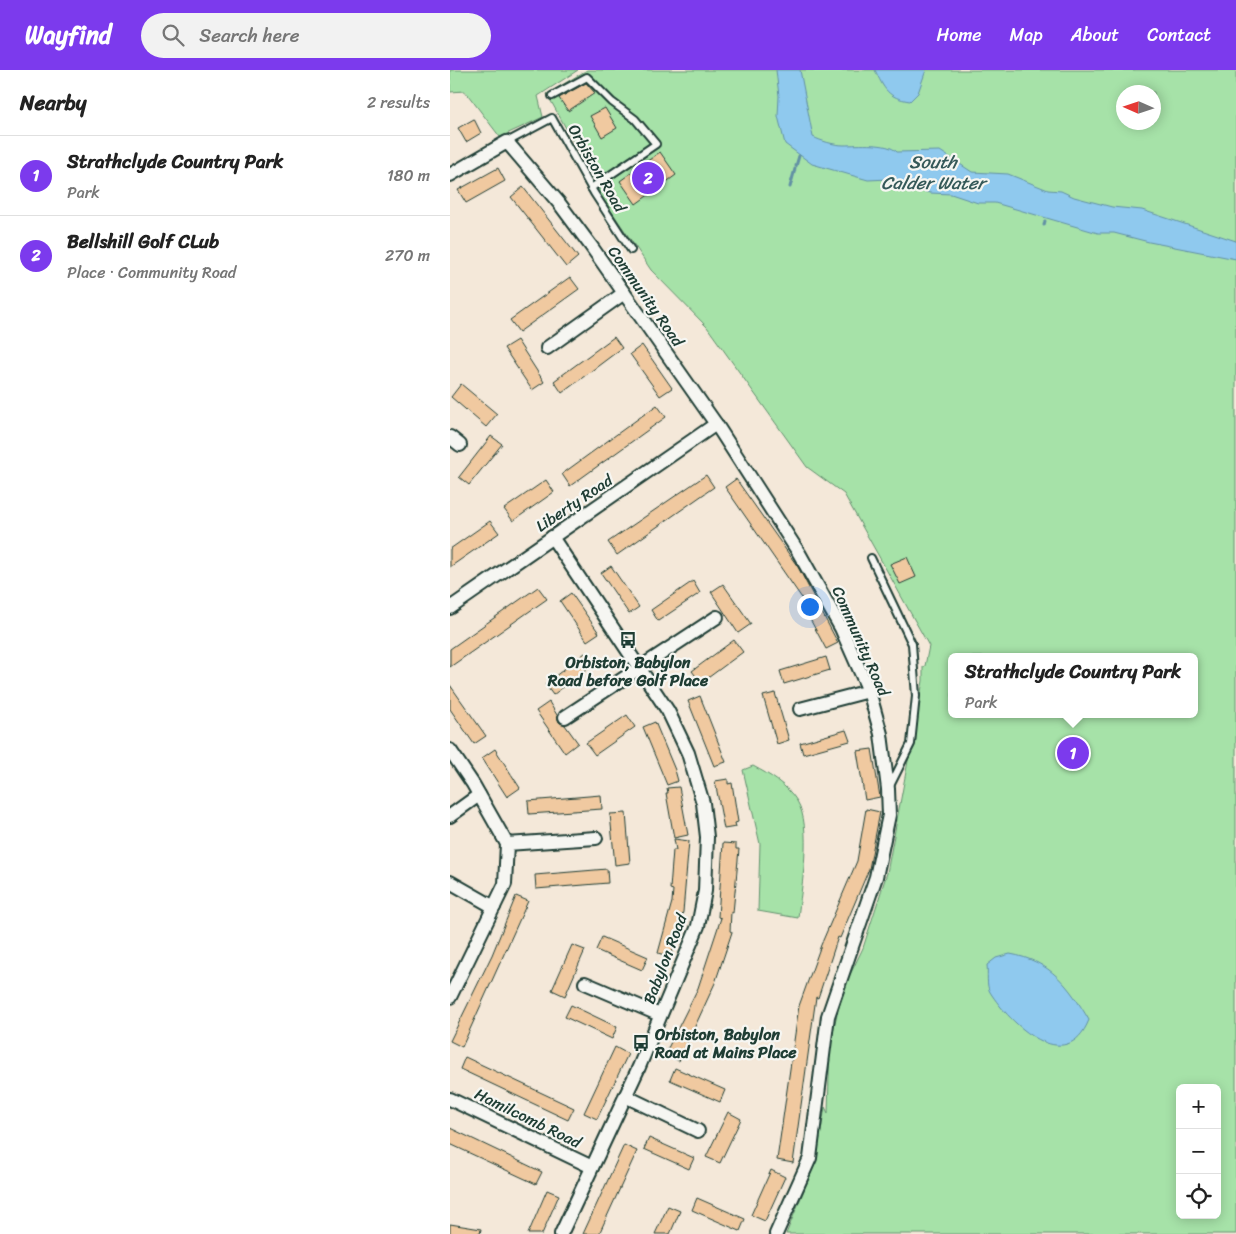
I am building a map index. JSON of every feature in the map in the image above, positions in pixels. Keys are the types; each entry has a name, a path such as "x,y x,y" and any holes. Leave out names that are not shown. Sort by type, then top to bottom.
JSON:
{"street":[{"path":"450,175 507,142"},
{"name":"Community Road","path":"507,142 559,203 716,424 830,604 869,692 881,734 888,789 889,815 876,877 828,1016 810,1158 776,1234"},
{"path":"547,348 624,293"},
{"name":"Liberty Road","path":"450,608 716,424"},
{"name":"Babylon Road","path":"552,537 668,711 688,753 703,803 707,837 705,891 698,926 625,1096 561,1234"},
{"path":"565,717 717,616"},
{"path":"800,710 869,692"},
{"path":"450,750 507,844 505,884 450,998"},
{"path":"450,816 479,795"},
{"path":"507,844 596,838"},
{"path":"450,882 494,907"},
{"path":"585,983 660,1016"},
{"path":"625,1096 698,1131"},
{"name":"Hamilcomb Road","path":"450,1099 592,1167"}],"lane":[{"path":"552,96 587,77 612,102 635,119 656,144 591,188"},
{"name":"Orbiston Road","path":"507,142 552,118 591,188 631,250"},
{"path":"871,558 912,644 916,696 911,744 888,789"}],"green space":[{"path":"450,70 578,70 538,96 543,117 500,137 465,91 450,92"},
{"path":"587,70 1236,70 1236,1234 786,1234 816,1161 825,1107 828,1113 830,1041 845,985 863,948 887,873 923,681 923,667 925,666 929,646 844,494 807,467 707,327 651,270 600,194 592,175 547,94"},
{"path":"753,766 783,785 793,795 802,812 805,858 798,918 758,911 760,844 743,770"}],"water":[{"name":"South Calder Water","path":"776,70 800,70 813,137 840,145 880,145 897,152 940,151 972,172 1008,174 1048,190 1061,191 1074,197 1112,207 1142,210 1236,241 1236,259 1149,242 1114,233 1098,233 995,203 978,203 951,194 930,193 889,179 868,180 812,164 785,144 778,116 779,96"},
{"path":"875,70 926,70 918,93 910,101 892,95 881,82"},
{"path":"1010,954 1037,962 1048,969 1066,986 1089,1020 1079,1036 1067,1044 1053,1045 1038,1039 1024,1030 999,1005 989,989 987,965 996,958"}],"building":[{"path":"586,83 595,93 568,111 559,98"},
{"path":"605,108 617,128 602,137 590,116"},
{"path":"474,119 481,133 466,142 458,128"},
{"path":"660,152 676,175 636,204 620,181"},
{"path":"498,168 505,181 466,203 458,190"},
{"path":"523,187 578,257 566,267 511,197"},
{"path":"570,277 579,289 519,332 510,320"},
{"path":"614,337 622,348 562,393 554,381"},
{"path":"517,340 544,382 532,390 504,348"},
{"path":"642,345 672,388 660,396 630,354"},
{"path":"461,384 497,414 486,427 451,397"},
{"path":"657,405 666,417 570,486 562,474"},
{"path":"491,436 502,444 469,485 459,477"},
{"path":"706,475 714,487 617,555 608,542"},
{"path":"736,479 798,567 838,643 826,649 803,606 806,604 725,487"},
{"path":"546,480 554,492 513,521 504,509"},
{"path":"490,521 499,533 450,567 450,549"},
{"path":"907,557 916,577 900,584 890,564"},
{"path":"611,566 639,607 629,614 601,573"},
{"path":"693,581 700,593 658,621 651,610"},
{"path":"723,584 751,624 738,633 711,592"},
{"path":"538,587 547,599 450,667 450,649"},
{"path":"571,593 599,633 587,641 560,601"},
{"path":"734,640 743,652 701,683 692,671"},
{"path":"585,653 593,664 553,695 545,684"},
{"path":"826,657 830,670 784,684 780,671"},
{"path":"450,685 486,736 474,744 450,709"},
{"path":"775,693 789,740 777,744 763,696"},
{"path":"700,696 726,762 714,766 688,701"},
{"path":"549,702 559,722 565,725 578,743 565,753 536,711"},
{"path":"627,715 635,727 595,755 586,743"},
{"path":"655,722 678,781 667,785 643,727"},
{"path":"846,730 850,741 803,754 800,743"},
{"path":"495,749 520,788 507,797 482,758"},
{"path":"872,749 880,797 865,800 857,751"},
{"path":"728,779 728,784 732,783 738,822 735,823 736,827 724,829 715,781"},
{"path":"679,787 688,835 674,838 666,793 668,793 667,788"},
{"path":"601,795 602,809 529,814 528,801"},
{"path":"866,809 880,812 869,869 840,938 838,937 818,998 816,997 793,1163 777,1160 799,1006 821,945 857,861"},
{"path":"626,813 630,863 615,865 610,814"},
{"path":"674,839 689,841 683,912 671,957 658,953 672,902 673,890 670,889 673,850 676,850"},
{"path":"723,843 736,844 736,849 739,849 733,913 731,912 730,931 732,932 715,983 679,1061 665,1054 698,988 721,918 718,917"},
{"path":"607,869 608,883 536,889 535,875"},
{"path":"516,896 528,901 462,1047 450,1041 492,955"},
{"path":"602,937 648,957 642,970 596,950"},
{"path":"572,945 585,950 565,996 552,990"},
{"path":"571,1005 617,1027 612,1039 565,1017"},
{"path":"615,1047 628,1054 597,1119 584,1113"},
{"path":"465,1057 574,1108 568,1120 460,1069"},
{"path":"675,1068 725,1090 720,1102 670,1080"},
{"path":"728,1112 741,1119 720,1163 706,1157"},
{"path":"450,1128 542,1172 536,1184 450,1144"},
{"path":"649,1138 694,1158 689,1169 644,1149"},
{"path":"624,1145 637,1151 599,1234 583,1234"},
{"path":"771,1170 785,1177 765,1221 751,1215"},
{"path":"547,1190 559,1195 542,1234 528,1234"},
{"path":"697,1198 745,1219 740,1231 692,1210"},
{"path":"668,1206 680,1211 670,1234 655,1234"},
{"path":"450,1224 481,1229 480,1234 450,1234"}],"waterway":[{"path":"796,166 799,156"},
{"path":"790,187 795,169"},
{"path":"1044,225 1045,221"}],"place":[{"name":"Bellshill Golf CLub","path":"648,178"},
{"name":"Orbiston, Babylon Road before Golf Place","path":"628,640"},
{"name":"Strathclyde Country Park","path":"1073,753"},
{"name":"Orbiston, Babylon Road at Mains Place","path":"641,1043"}]}
